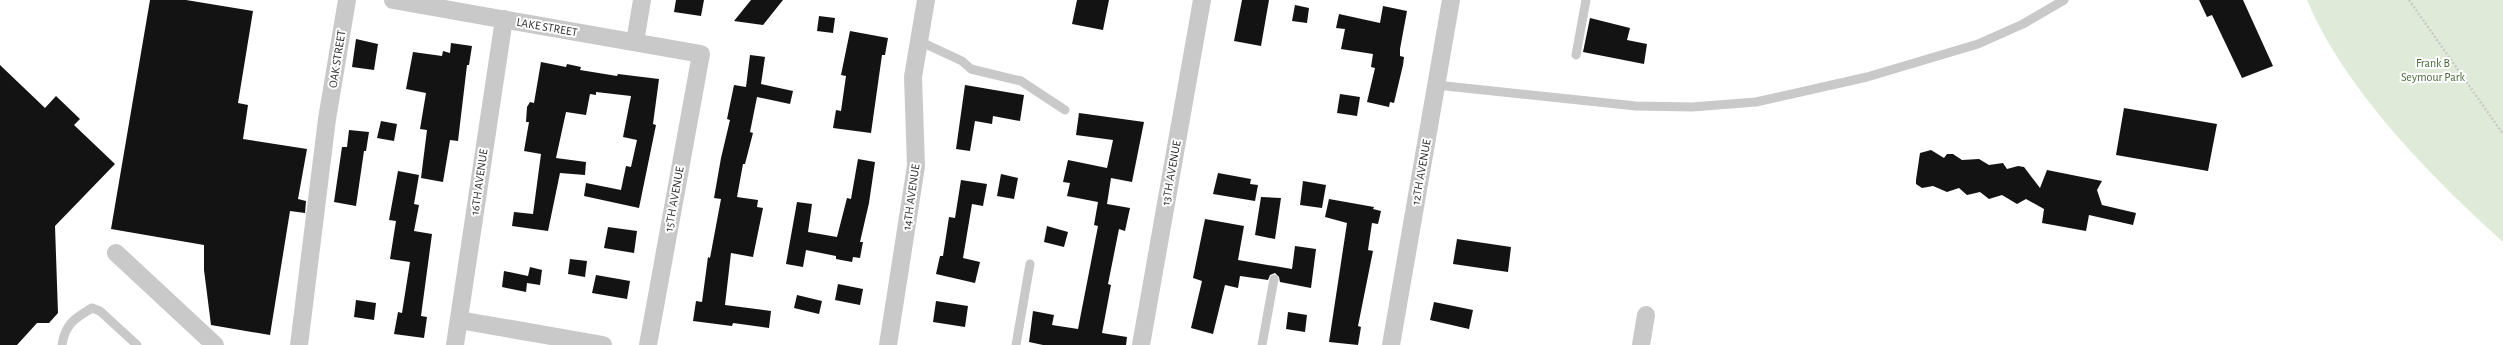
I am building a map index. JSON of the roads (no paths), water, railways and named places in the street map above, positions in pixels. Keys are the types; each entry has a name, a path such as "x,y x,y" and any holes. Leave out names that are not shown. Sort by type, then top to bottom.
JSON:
{"street":[{"name":"OAK STREET","path":"298,345 327,119 347,0"},
{"name":"LAKE STREET","path":"393,0 701,54"},
{"path":"635,42 642,0"},
{"name":"14TH AVENUE","path":"888,345 916,166 913,77 926,0"},
{"name":"13TH AVENUE","path":"1141,345 1202,0"},
{"name":"12TH AVENUE","path":"1392,345 1451,0"},
{"name":"16TH AVENUE","path":"454,345 504,19"},
{"name":"15TH AVENUE","path":"648,345 701,54"},
{"path":"116,253 215,345"},
{"path":"1641,345 1646,314"},
{"path":"459,320 603,345"}],"lane":[{"path":"1576,55 1586,0"},
{"path":"1436,85 1636,106 1684,107 1756,102 1867,77 1978,44 2023,24 2064,0"},
{"path":"919,42 962,61 971,69 1021,81 1065,110"},
{"path":"1016,345 1030,264"},
{"path":"1262,345 1274,279"},
{"path":"62,345 64,331 78,316 92,308 100,311 137,345"}],"park label":[{"name":"Frank B Seymour Park","path":"2433,70"}]}
